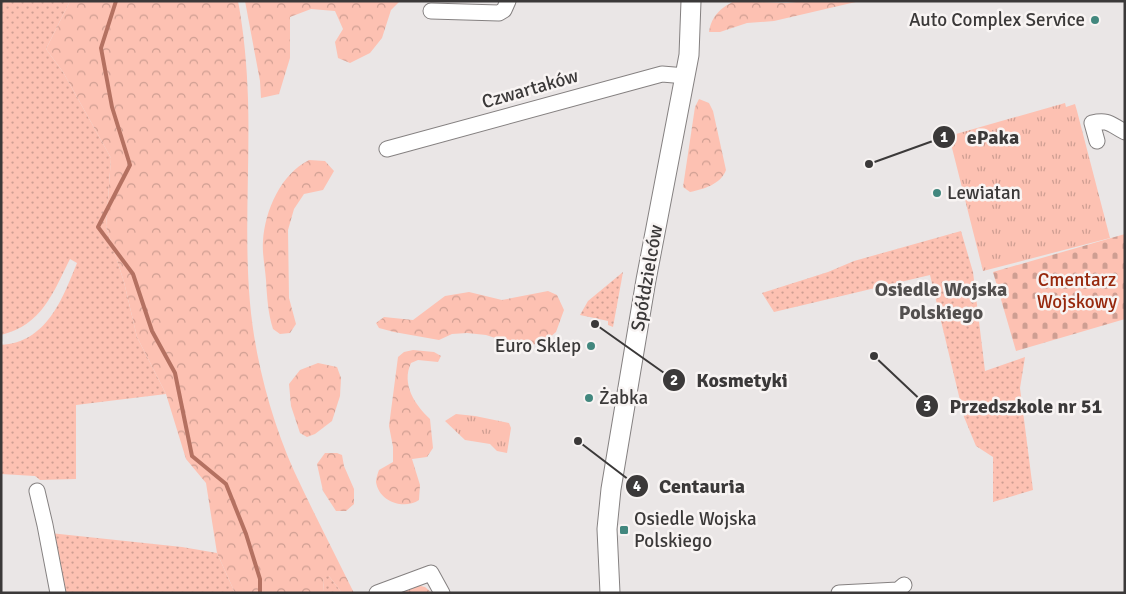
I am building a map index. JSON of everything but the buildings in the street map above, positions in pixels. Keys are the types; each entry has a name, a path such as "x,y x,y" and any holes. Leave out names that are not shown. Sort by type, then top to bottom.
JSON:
{"street":[{"path":"431,11 499,13 504,10 508,1"},
{"name":"Spółdzielców","path":"610,593 607,529 612,480 646,280 686,76 689,54 691,1"},
{"name":"Spółdzielców","path":"689,54 694,42 704,1"},
{"name":"Czwartaków","path":"387,149 662,74 686,76"},
{"path":"1097,141 1092,123 1106,122 1125,132"},
{"path":"37,491 58,593"},
{"path":"376,593 431,574 442,593"},
{"path":"839,593 898,590 904,585"}],"green space":[{"path":"1,1 70,1 46,49 63,72 111,158 106,226 124,282 137,337 166,394 76,405 76,479 40,480 35,476 1,474 1,345 17,342 30,336 51,317 77,263 70,259 52,295 36,316 27,324 1,335"},
{"path":"70,1 238,1 244,37 248,87 248,278 252,324 260,367 271,410 294,471 354,593 342,593 329,576 324,577 323,593 235,593 217,553 206,483 186,459 166,394 137,337 124,282 106,226 111,158 63,72 46,49"},
{"path":"245,1 400,1 391,10 382,38 370,53 350,63 338,58 335,42 343,29 335,11 311,9 290,17 290,58 279,94 261,98 260,81"},
{"path":"734,1 787,3 860,1 774,21 747,23 720,32 709,32 712,21 717,13"},
{"path":"699,99 709,103 713,111 726,170 724,175 716,182 690,192 683,187 695,107"},
{"path":"1065,103 1066,107 1075,104 1110,238 983,271 949,136"},
{"path":"309,160 325,161 334,171 323,190 304,194 294,209 288,230 289,298 296,324 290,333 280,334 273,329 269,311 263,250 264,229 276,194 290,174"},
{"path":"961,231 973,272 985,371 1025,357 1020,388 1033,490 993,502 993,457 976,446 964,417 930,275 774,312 762,293 828,272 854,261"},
{"name":"Cmentarz Wojskowy","path":"1125,234 1125,319 1016,351 993,272"},
{"path":"623,272 613,327 608,325 608,321 580,315 588,301"},
{"path":"548,291 557,295 564,310 556,332 542,344 517,345 486,335 467,333 452,334 439,340 379,328 376,323 384,317 413,320 445,296 469,292 502,300"},
{"path":"413,350 434,352 441,356 438,362 418,360 411,363 408,371 411,394 430,419 433,448 427,457 412,459 420,485 419,500 413,503 400,504 382,495 376,480 379,470 393,462 393,447 389,426 398,357 404,352"},
{"path":"318,363 337,367 341,378 340,396 332,421 315,434 307,437 300,433 291,406 289,384 300,370"},
{"path":"456,414 509,423 511,428 507,453 497,451 490,444 465,440 445,421"},
{"path":"325,453 342,455 344,466 354,489 354,504 346,511 336,511 323,491 317,464"},
{"path":"50,533 182,547 217,553 235,593 60,593"},
{"path":"324,576 329,576 342,593 323,593"},
{"path":"416,585 425,587 432,593 392,593"}],"waterway":[{"path":"116,1 101,48 112,107 130,165 98,227 133,274 152,331 175,373 192,456 226,484 246,534 260,579 260,593"}],"place":[{"name":"Auto Complex Service","path":"1095,20"},
{"name":"ePaka","path":"869,164"},
{"name":"Lewiatan","path":"937,193"},
{"name":"Kosmetyki","path":"595,324"},
{"name":"Euro Sklep","path":"591,346"},
{"name":"Przedszkole nr 51","path":"874,356"},
{"name":"Żabka","path":"589,398"},
{"name":"Centauria","path":"578,441"},
{"name":"Osiedle Wojska Polskiego","path":"624,530"}],"district":[{"name":"Osiedle Wojska Polskiego","path":"941,300"}]}
